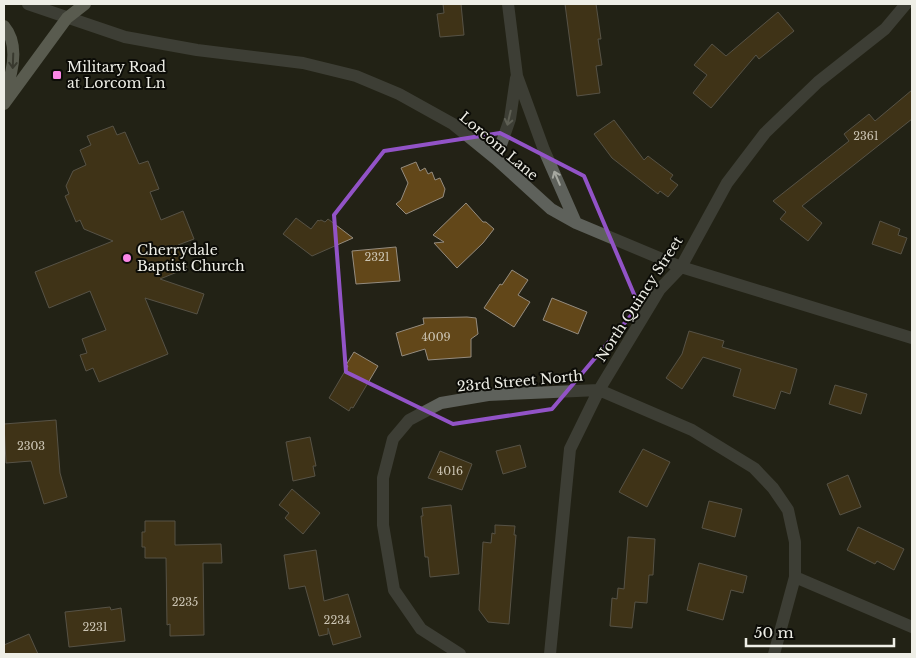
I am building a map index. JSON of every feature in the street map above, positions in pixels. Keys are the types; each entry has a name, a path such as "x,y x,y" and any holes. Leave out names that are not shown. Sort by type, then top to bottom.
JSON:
{"main road":[{"path":"4,104 67,18 85,4"},
{"path":"4,26 13,50 12,74 4,97"}],"street":[{"name":"Lorcom Lane","path":"28,4 125,37 197,50 303,63 356,76 400,94 453,124 496,159 551,209 576,223 681,267 912,338"},
{"path":"508,4 517,76 544,150 576,223"},
{"name":"North Quincy Street","path":"550,654 570,448 599,390 660,289 681,267 727,183 764,133 818,82 885,29 906,4"},
{"path":"496,159 510,119 517,76"},
{"name":"23rd Street North","path":"460,654 421,629 394,590 383,524 383,478 393,439 410,420 441,403 488,396 599,390 692,430 754,468 773,488 788,510 795,542 794,577 774,654"},
{"path":"794,577 912,627"}],"highlighted area":[{"path":"500,133 584,176 639,306 552,409 453,424 346,372 334,215 384,151"}],"building":[{"path":"443,4 461,4 464,35 440,37 437,14 444,13"},
{"path":"565,4 596,4 601,39 598,39 602,65 596,66 600,93 577,96"},
{"path":"778,12 794,31 759,59 756,55 711,108 693,93 707,75 694,65 712,44 726,56"},
{"path":"912,90 912,119 802,206 822,223 808,241 780,219 786,212 773,201 849,141 844,134 869,114 875,121"},
{"path":"614,120 644,160 648,156 673,175 670,179 678,185 668,197 660,191 658,194 612,158 594,134"},
{"name":"Cherrydale Baptist Church","path":"113,126 117,135 125,132 139,164 148,161 159,189 150,192 161,220 183,211 194,239 178,245 187,268 160,279 204,294 197,314 145,298 168,354 99,382 93,368 86,371 80,355 87,353 82,339 106,330 90,291 49,308 35,272 113,241 84,229 80,220 76,222 65,196 69,194 66,186 73,171 86,165 80,150 91,145 87,136"},
{"path":"416,162 420,171 425,168 428,174 432,172 435,180 440,178 445,189 443,197 406,214 396,204 401,200 408,183 401,168"},
{"path":"466,203 483,222 486,222 494,229 483,243 457,268 434,243 444,242 433,235"},
{"path":"296,218 311,229 318,220 325,222 328,219 353,238 312,256 283,234"},
{"path":"880,221 900,229 898,235 907,238 901,254 872,244"},
{"path":"396,247 400,281 356,284 352,251"},
{"path":"512,270 528,280 518,295 530,302 514,327 484,308"},
{"path":"552,298 587,312 578,334 543,320"},
{"path":"423,318 476,318 478,334 471,339 471,357 428,360 425,349 402,356 396,333 424,324"},
{"path":"689,331 724,341 722,347 797,369 790,394 781,391 775,409 733,396 741,369 703,357 682,389 666,378 682,354"},
{"path":"354,352 378,366 353,408 351,407 349,411 329,398"},
{"path":"835,385 867,394 861,414 829,404"},
{"path":"56,420 60,473 67,497 44,504 31,461 6,463 4,424"},
{"path":"310,437 316,466 313,466 315,476 293,481 286,442"},
{"path":"520,445 526,467 503,474 496,451"},
{"path":"643,449 670,462 647,507 619,492"},
{"path":"440,451 472,464 462,490 428,478"},
{"path":"848,475 861,507 840,515 827,484"},
{"path":"292,489 320,513 303,534 285,518 289,513 279,505"},
{"path":"709,501 742,509 735,537 702,528"},
{"path":"451,505 459,574 430,577 428,557 425,557 422,508"},
{"path":"145,521 175,521 175,545 221,544 222,563 203,563 204,635 170,636 170,624 167,625 166,558 145,558 145,547 142,547 142,532 145,532"},
{"path":"495,525 515,526 514,535 516,535 509,624 488,622 479,610 483,542 491,543 492,533 495,534"},
{"path":"858,527 904,549 894,570 877,561 875,564 847,550"},
{"path":"628,537 655,539 653,575 649,575 647,603 635,602 632,628 610,626 612,598 617,599 618,588 624,589"},
{"path":"316,550 324,601 348,594 361,637 333,645 328,628 328,634 319,636 305,586 289,589 284,555"},
{"path":"699,563 747,576 743,593 731,590 723,620 687,610"},
{"path":"110,607 111,610 121,608 125,641 69,647 65,612"},
{"path":"29,634 38,654 4,654 4,645"}],"place":[{"name":"Military Road at Lorcom Ln","path":"57,75"},
{"name":"Cherrydale Baptist Church","path":"127,258"}]}
